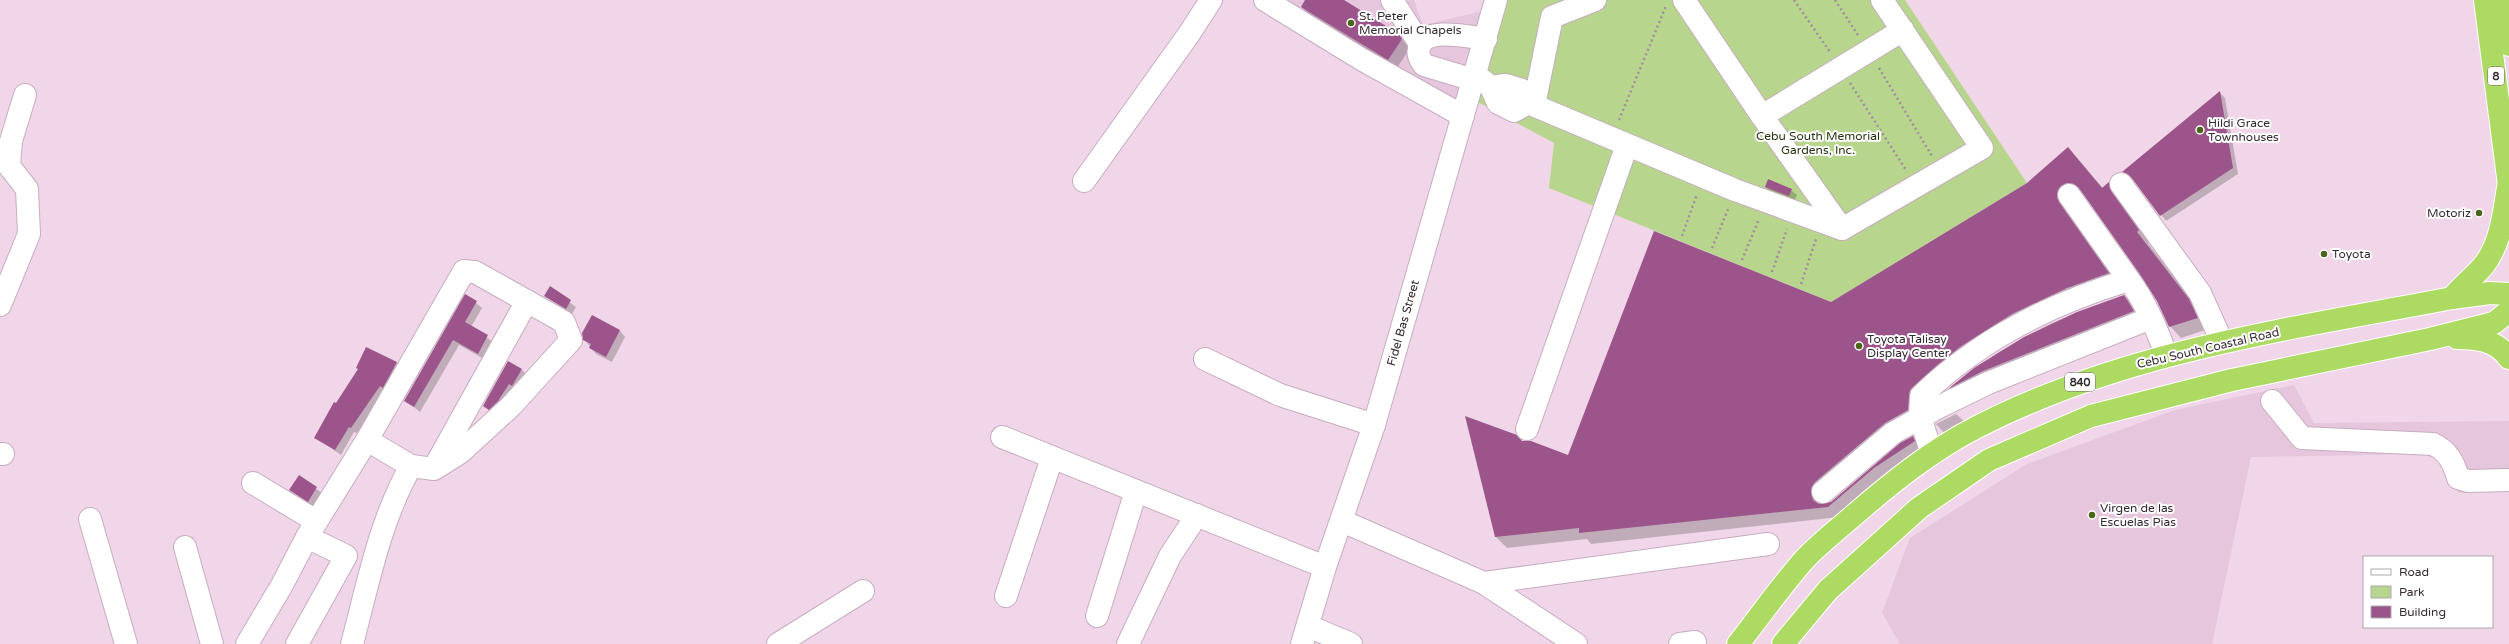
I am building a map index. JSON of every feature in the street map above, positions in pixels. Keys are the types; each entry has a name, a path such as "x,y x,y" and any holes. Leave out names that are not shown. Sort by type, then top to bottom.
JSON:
{"highway":[{"name":"8","path":"2501,1 2508,32"},
{"name":"8","path":"2501,1 2509,185"},
{"path":"2452,298 2484,265 2491,254 2499,233 2509,182"},
{"name":"Cebu South Coastal Road","path":"1738,644 1805,559 1882,491 1932,454 1976,427 2070,385 2166,356 2222,342 2452,298 2490,293 2509,294"},
{"path":"1783,644 1828,590 1919,508 1990,460 2091,416 2232,380 2430,339 2494,323 2509,311"},
{"path":"2430,339 2483,340 2495,345 2509,358"}],"street":[{"path":"1084,182 1189,34 1211,0"},
{"path":"1265,0 1361,59 1463,116"},
{"path":"1392,0 1420,44"},
{"name":"Fidel Bas Street","path":"1305,635 1325,567 1374,426 1463,116 1480,81 1486,38 1496,0"},
{"path":"1531,104 1552,17 1595,0"},
{"path":"1684,0 1762,116 1842,229"},
{"path":"1842,229 1982,148 1882,0"},
{"path":"1762,116 1903,30"},
{"path":"1486,38 1436,34 1427,37 1420,44 1418,55 1424,65 1480,81 1498,103 1514,111 1531,104 1703,177 1842,229"},
{"path":"0,305 29,234 27,189 9,166 11,141 25,95"},
{"path":"1527,429 1627,145"},
{"path":"2121,184 2200,294 2222,342"},
{"path":"2069,195 2139,294 2151,318 2166,356"},
{"path":"247,644 282,585 311,529 367,440 464,271 475,272 564,322 571,340 511,406 461,452 434,469 411,466 367,440"},
{"path":"1932,454 1920,417 1921,396 1942,377 2000,334 2082,296 2129,280"},
{"path":"434,469 527,301"},
{"path":"1823,492 1893,433 1920,417 1988,383 2151,318"},
{"path":"1206,359 1280,395 1374,426"},
{"path":"2272,401 2302,438 2433,444 2442,448 2454,463 2458,478 2468,481 2509,480"},
{"path":"1002,437 1197,514 1325,567"},
{"path":"1006,596 1052,458"},
{"path":"352,644 371,569 396,494 411,466"},
{"path":"253,483 346,556 371,569"},
{"path":"1097,616 1136,491"},
{"path":"1128,644 1170,556 1197,514"},
{"path":"90,519 126,644"},
{"path":"1342,521 1484,583 1576,644"},
{"path":"1484,583 1768,544"},
{"path":"185,547 212,644"},
{"path":"297,644 346,556"},
{"path":"778,644 862,591"},
{"path":"1305,635 1351,644"}],"path":[{"path":"1627,145 1614,131 1668,0"},
{"path":"1794,0 1841,68 1916,187"},
{"path":"1835,0 1869,52 1942,171"},
{"path":"1682,236 1703,177"},
{"path":"1712,248 1736,190"},
{"path":"1742,260 1766,201"},
{"path":"1772,272 1794,210"},
{"path":"1801,284 1821,221"}],"shaded area":[{"path":"1281,0 1414,0 1423,25 1483,11 1456,108"},
{"name":"Virgen de las Escuelas Pias","path":"2294,385 2314,423 2509,421 2509,491 2458,493 2438,460 2422,454 2251,457 2212,644 1900,644 1882,613 1910,538 2027,464 2175,410"}],"green space":[{"name":"Cebu South Memorial Gardens, Inc.","path":"1504,0 1905,0 2027,183 1831,302 1549,188 1554,143 1476,101"}],"building":[{"name":"St. Peter Memorial Chapels","path":"1305,0 1344,0 1399,34 1402,39 1388,60 1301,7"},
{"name":"Hildi Grace Townhouses","path":"2220,91 2233,168 2160,216 2131,177 2122,172"},
{"name":"Toyota Talisay Display Center","path":"2068,147 2102,188 2109,182 2111,191 2139,230 2137,232 2189,299 2198,318 2169,327 2157,301 2139,273 2079,188 2067,183 2058,190 2059,202 2109,273 2067,288 2012,314 1960,347 1936,366 1910,390 1908,410 1885,423 1815,482 1811,488 1813,500 1819,504 1831,502 1900,443 1913,436 1915,441 1874,468 1828,507 1579,533 1579,528 1495,537 1465,416 1517,435 1522,441 1531,441 1568,455 1654,231 1831,302 2027,183"},
{"path":"1768,179 1792,189 1789,196 1765,187"},
{"path":"550,286 571,300 566,309 544,296"},
{"path":"465,294 477,301 465,322 488,335 478,354 453,340 414,407 404,401"},
{"path":"2124,295 2134,311 1983,371 1948,389 1974,368 2024,337 2077,312"},
{"path":"592,315 620,330 606,357 589,348 591,344 583,340 582,333"},
{"path":"366,347 397,362 383,388 380,386 351,428 349,427 335,450 314,438 334,402 336,403 358,369 356,368"},
{"path":"508,361 522,369 512,386 509,384 498,401 489,410 483,406"},
{"path":"299,475 317,487 308,502 289,490"}],"place":[{"name":"St. Peter Memorial Chapels","path":"1351,23"},
{"name":"Hildi Grace Townhouses","path":"2200,130"},
{"name":"Motoriz","path":"2479,213"},
{"name":"Toyota","path":"2324,254"},
{"name":"Toyota Talisay Display Center","path":"1859,346"},
{"name":"Virgen de las Escuelas Pias","path":"2092,515"}]}
